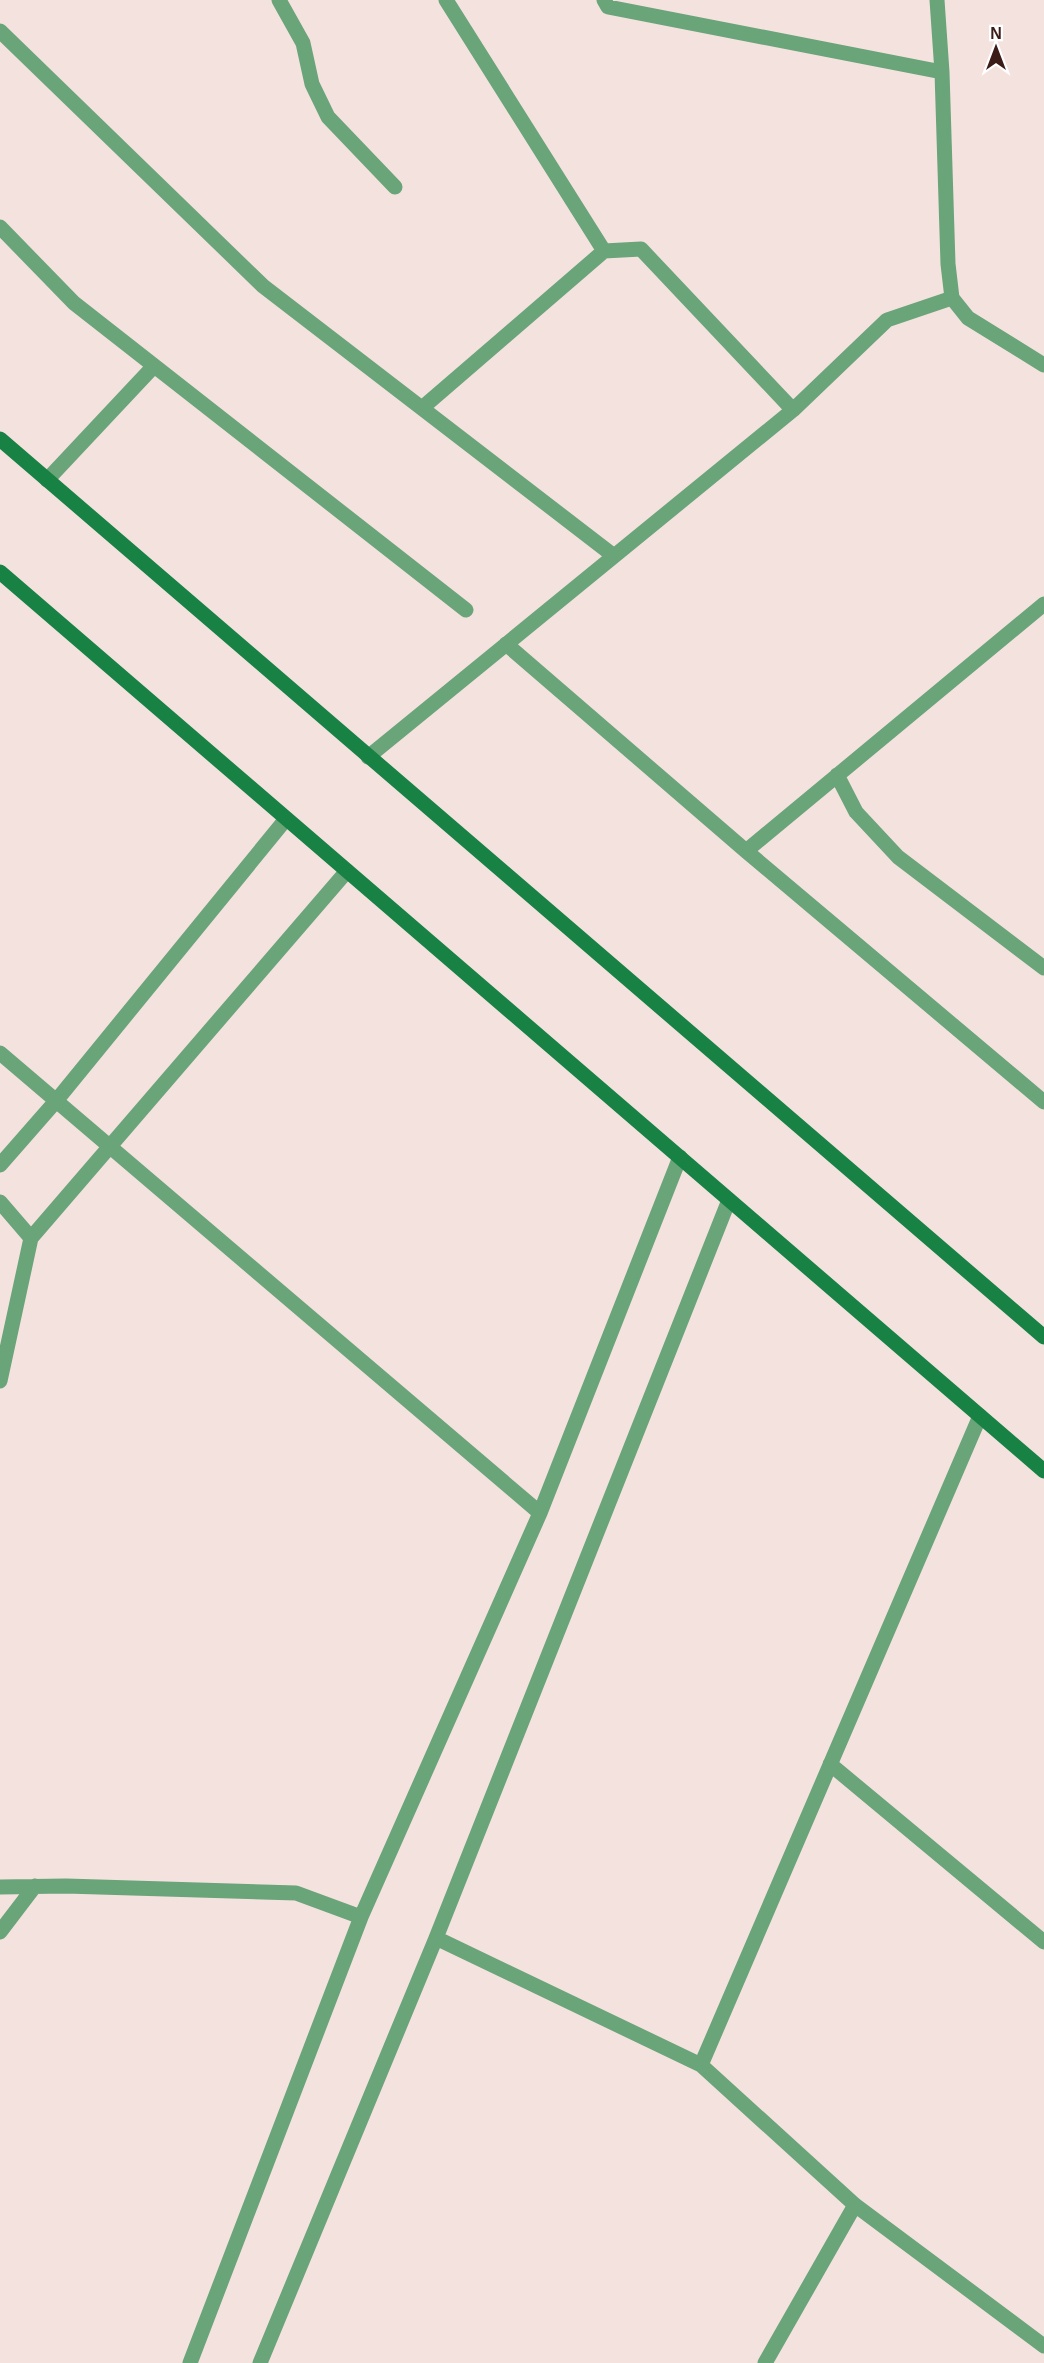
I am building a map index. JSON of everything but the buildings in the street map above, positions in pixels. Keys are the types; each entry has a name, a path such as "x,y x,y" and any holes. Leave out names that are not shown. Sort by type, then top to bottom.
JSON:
{"street":[{"path":"279,0 303,43 312,84 328,117 395,187"},
{"path":"446,0 604,251"},
{"path":"937,0 942,72 948,264 952,298 968,318 1044,364"},
{"path":"607,2 942,72"},
{"path":"0,31 263,286 614,556"},
{"path":"0,226 74,303 466,610"},
{"path":"422,408 604,251 641,249 793,410"},
{"path":"368,757 793,410 887,320 952,298"},
{"path":"47,480 154,366"},
{"path":"0,440 1044,1337"},
{"path":"0,572 1044,1471"},
{"path":"746,851 1044,604"},
{"path":"507,644 746,851 1044,1102"},
{"path":"837,775 855,812 898,857 1044,968"},
{"path":"0,1165 56,1101 286,819"},
{"path":"0,1381 31,1238 347,871"},
{"path":"0,1053 540,1513"},
{"path":"190,2363 361,1917 540,1513 680,1158"},
{"path":"260,2363 436,1938 729,1200"},
{"path":"0,1202 31,1238"},
{"path":"701,2065 980,1416"},
{"path":"830,1764 1044,1942"},
{"path":"0,1932 35,1886"},
{"path":"0,1887 296,1893 361,1917"},
{"path":"436,1938 701,2065 855,2205 1044,2346"},
{"path":"765,2363 855,2205"}]}
